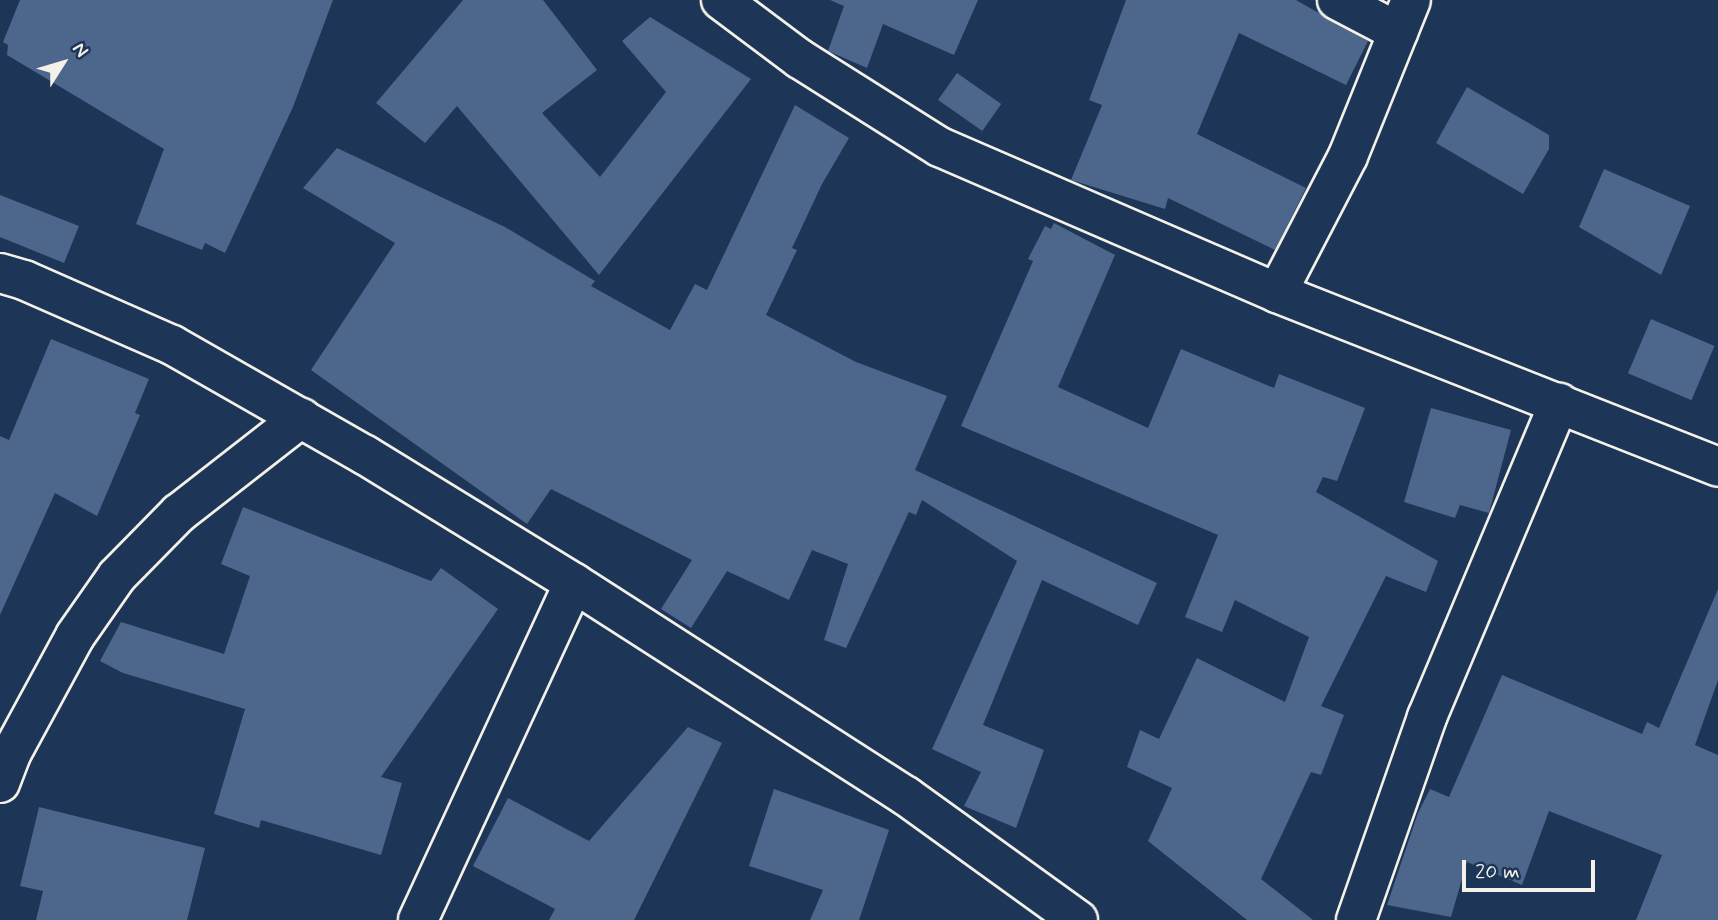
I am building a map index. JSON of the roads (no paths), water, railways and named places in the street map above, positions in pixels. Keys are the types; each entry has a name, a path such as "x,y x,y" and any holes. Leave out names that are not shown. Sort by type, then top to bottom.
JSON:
{"street":[{"path":"721,0 800,59 940,147 1277,293 1559,402 1718,467"},
{"path":"1277,293 1348,156 1405,16 1337,0"},
{"path":"0,273 24,280 172,345 301,418 574,583 906,796 1078,920"},
{"path":"1356,920 1427,717 1559,402"},
{"path":"0,783 12,754 75,636 117,576 179,513 301,418"},
{"path":"418,920 574,583"}]}
